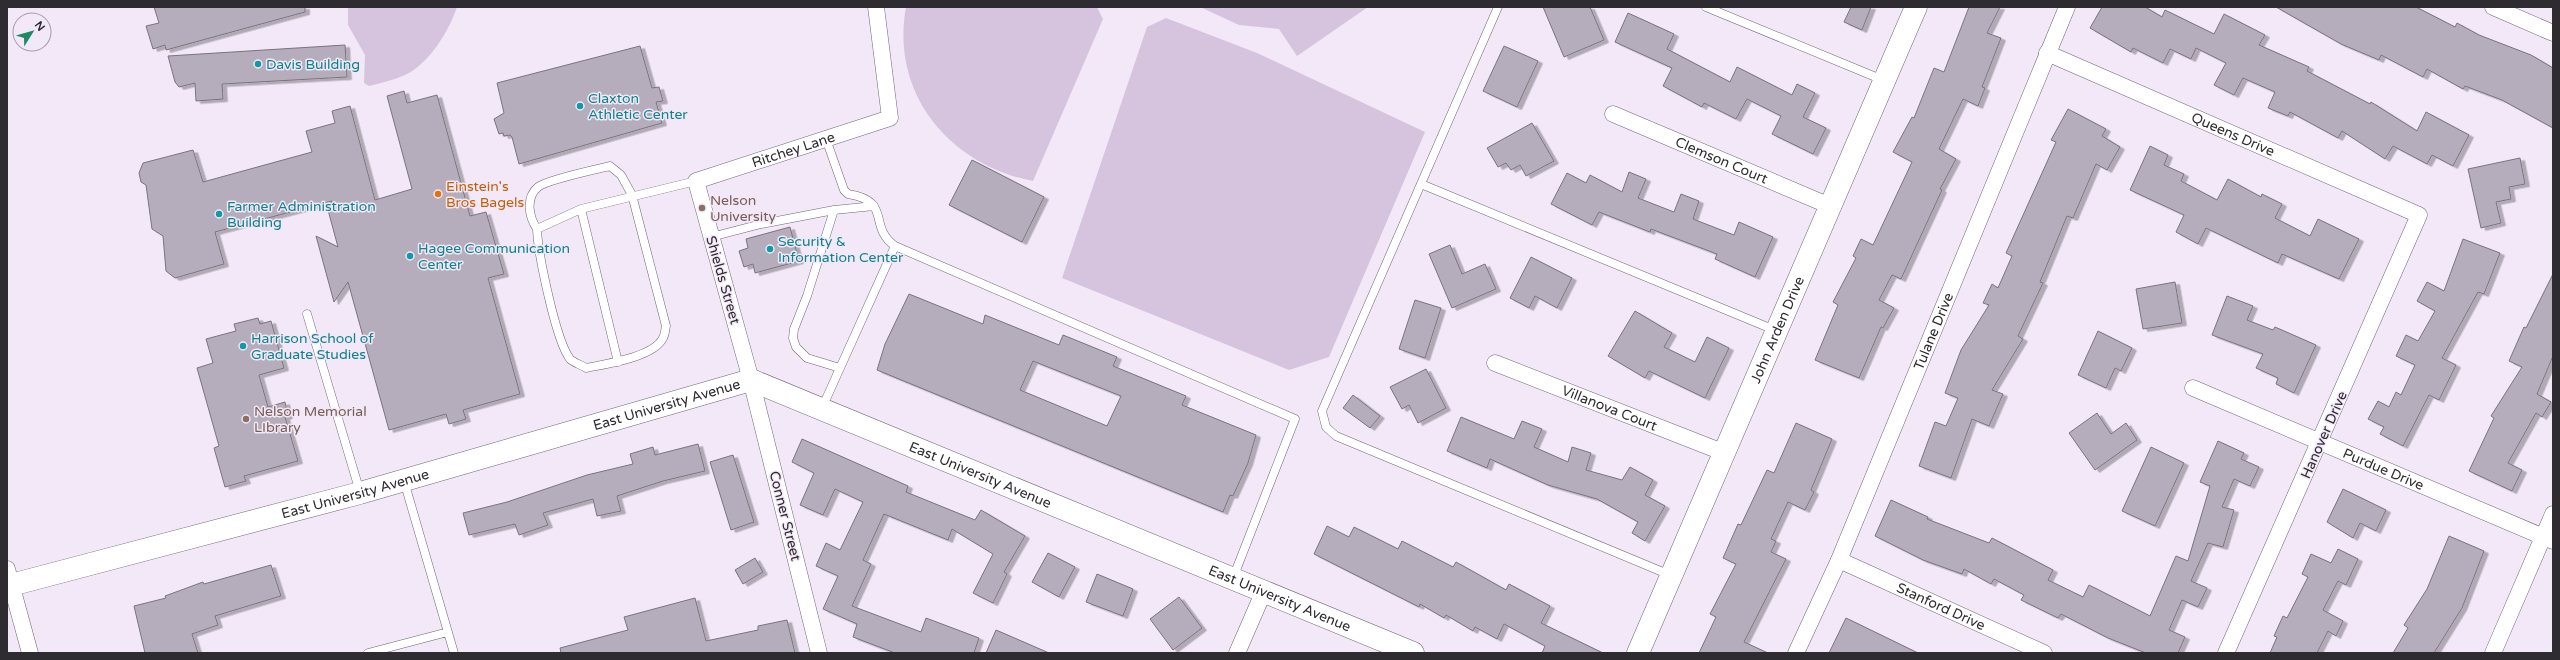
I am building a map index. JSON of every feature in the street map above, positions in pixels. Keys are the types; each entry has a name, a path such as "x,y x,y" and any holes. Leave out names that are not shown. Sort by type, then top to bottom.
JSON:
{"street":[{"name":"Ritchey Lane","path":"696,180 890,118 876,7"},
{"name":"John Arden Drive","path":"1638,653 1778,331 1916,7"},
{"name":"Tulane Drive","path":"1796,653 1839,560 2067,7"},
{"path":"2493,7 2553,33"},
{"name":"Queens Drive","path":"2047,53 2419,215"},
{"name":"Clemson Court","path":"1613,114 1830,206"},
{"name":"Shields Street","path":"696,180 751,380"},
{"name":"Hanover Drive","path":"2226,653 2320,443 2419,215"},
{"name":"Villanova Court","path":"1494,363 1725,453"},
{"name":"East University Avenue","path":"8,580 360,493 751,380 1413,653"},
{"name":"Conner Street","path":"751,380 819,653"},
{"name":"Purdue Drive","path":"2193,388 2548,539"},
{"path":"2493,653 2548,539 2553,514"},
{"name":"Stanford Drive","path":"1839,560 2044,653"},
{"path":"8,580 30,653"},
{"path":"1237,653 1264,591"}],"lane":[{"path":"1498,7 1322,411 1326,427 1336,436 1671,575"},
{"path":"1706,7 1884,81"},
{"path":"826,139 844,190 848,194 866,198 874,206 879,216 882,233 895,246 1295,419 1233,578"},
{"path":"610,166 621,175 632,195 666,326 663,339 653,349 618,362 586,368 571,360 561,341 538,253 537,229 530,220 531,196 539,186 610,166"},
{"path":"537,229 581,209 696,180"},
{"path":"1421,184 1778,331"},
{"path":"711,237 761,224 834,210 874,206"},
{"path":"581,209 618,362"},
{"path":"834,210 808,296 794,329 793,338 796,347 807,358 840,368"},
{"path":"822,408 895,246"},
{"path":"307,314 360,493"},
{"path":"404,480 454,653"},
{"path":"368,653 448,632"}],"shaded area":[{"path":"348,7 457,7 449,26 437,46 422,63 405,75 369,86 364,83 365,55 348,25"},
{"path":"906,7 1097,7 1103,19 1033,181 1003,172 976,159 952,142 932,121 917,96 907,69 903,39"},
{"path":"1200,7 1368,7 1297,56 1279,29 1239,25"},
{"path":"1166,18 1257,53 1425,132 1329,357 1289,370 1062,278 1147,27"}],"building":[{"path":"154,7 305,7 305,12 166,50 165,45 153,49 146,26 159,23"},
{"path":"1543,7 1590,7 1604,40 1564,57"},
{"path":"1851,7 1871,7 1862,30 1844,22"},
{"path":"1969,7 2000,7 1987,33 2001,38 1982,87 1985,88 1978,106 1963,99 1939,149 1956,159 1940,189 1942,190 1901,279 1892,275 1879,300 1894,308 1883,328 1881,327 1859,378 1815,360 1838,305 1833,302 1856,258 1853,256 1861,239 1873,245 1912,162 1893,152 1912,117 1914,118 1934,68 1944,72"},
{"path":"2102,7 2145,7 2162,17 2165,10 2214,34 2224,14 2265,35 2259,45 2309,67 2307,71 2370,104 2371,102 2417,131 2426,112 2469,135 2453,166 2432,155 2427,164 2393,146 2385,159 2342,131 2338,138 2290,112 2288,116 2268,108 2275,92 2243,78 2234,95 2214,85 2226,63 2196,48 2191,59 2170,49 2163,63 2133,48 2131,52 2090,28"},
{"path":"2276,7 2416,7 2455,27 2457,23 2479,35 2531,55 2553,68 2553,128 2502,100 2465,86 2463,89 2427,69 2423,77 2381,55 2379,60 2341,44"},
{"path":"1628,13 1674,34 1667,49 1730,82 1737,67 1792,95 1797,84 1815,93 1803,117 1826,128 1813,154 1772,134 1781,116 1747,99 1736,119 1704,103 1702,107 1663,86 1672,68 1615,42"},
{"path":"345,45 347,77 222,84 223,99 196,101 195,83 179,87 175,82 168,56"},
{"name":"Claxton Athletic Center","path":"640,46 652,88 659,87 663,101 656,102 662,123 519,164 512,137 510,135 504,136 503,133 499,134 494,119 504,113 497,83"},
{"path":"1504,46 1538,61 1517,107 1483,91"},
{"name":"Hagee Communication Center","path":"404,91 407,103 437,95 470,216 486,212 504,274 488,278 520,394 463,410 466,419 449,424 446,414 389,430 348,282 334,302 316,236 338,247 328,210 332,201 215,232 224,264 175,278 166,271 163,236 152,229 146,185 141,182 139,173 143,163 193,150 203,182 312,152 306,131 335,123 332,111 350,106 375,200 412,189 387,96"},
{"path":"2068,109 2106,129 2102,136 2120,147 2107,170 2096,164 2073,218 2067,216 2040,282 2043,283 2018,336 2023,339 1992,390 2003,394 1989,426 1972,419 1951,478 1919,466 1935,422 1946,426 1958,398 1945,393 1961,350 1989,305 1983,303 1992,284 1998,288 2012,256 2006,253 2056,142 2051,140"},
{"path":"1532,123 1554,161 1526,176 1520,165 1511,170 1506,163 1498,167 1487,148"},
{"path":"2150,146 2168,155 2164,165 2184,174 2181,181 2217,200 2228,179 2261,197 2262,194 2282,204 2275,218 2310,236 2318,219 2359,239 2339,279 2282,254 2278,263 2206,228 2198,244 2176,232 2184,215 2130,190"},
{"path":"2520,158 2525,184 2509,187 2511,199 2496,202 2501,223 2481,228 2468,169"},
{"path":"972,160 1044,197 1022,242 949,205"},
{"path":"1629,172 1646,179 1638,198 1674,212 1681,194 1699,201 1693,219 1734,235 1739,222 1773,237 1755,277 1715,259 1717,254 1651,229 1650,232 1599,212 1592,225 1551,204 1567,173 1586,183 1590,175 1622,192"},
{"name":"Security & Information Center","path":"790,227 799,261 755,273 753,264 744,267 739,251 748,248 746,239"},
{"path":"2463,239 2500,253 2484,294 2478,292 2442,358 2456,365 2439,400 2429,395 2403,446 2380,434 2384,427 2368,419 2378,401 2389,407 2396,392 2401,395 2415,365 2396,356 2406,335 2418,341 2435,311 2417,301 2427,282 2444,291"},
{"path":"1450,245 1462,274 1485,264 1496,289 1452,308 1429,254"},
{"path":"1531,257 1572,278 1557,308 1535,296 1529,308 1510,298"},
{"path":"2553,274 2553,356 2537,394 2551,402 2542,417 2536,413 2508,463 2522,470 2512,491 2469,471 2494,418 2491,416 2522,367 2509,361 2524,327 2526,328"},
{"path":"2175,282 2182,323 2143,329 2136,289"},
{"path":"909,294 983,324 985,315 1059,345 1063,335 1117,357 1113,366 1186,396 1182,405 1256,435 1248,463 1233,496 1230,495 1223,512 877,370 885,344","holes":["1033,361 1121,396 1107,426 1020,390"]},
{"path":"2227,296 2253,306 2247,320 2273,330 2275,327 2316,345 2294,393 2276,384 2278,378 2256,368 2263,354 2212,335"},
{"path":"1415,300 1441,308 1425,358 1399,349"},
{"path":"1635,311 1672,333 1664,347 1695,362 1707,337 1729,348 1705,398 1649,371 1645,378 1608,356"},
{"name":"Nelson Memorial LIbrary","path":"258,318 260,324 271,321 284,368 259,375 268,407 285,402 288,416 285,417 298,461 244,476 246,481 225,487 214,448 219,446 197,368 213,363 206,339 236,331 234,324"},
{"path":"2098,331 2132,348 2121,371 2115,368 2106,388 2078,375"},
{"path":"1426,369 1446,408 1418,423 1409,405 1402,409 1390,387"},
{"path":"1353,395 1380,416 1370,428 1343,408"},
{"path":"2097,413 2111,434 2126,423 2137,440 2095,470 2069,433"},
{"path":"1461,417 1514,439 1522,421 1542,429 1534,447 1568,462 1572,447 1591,453 1586,470 1622,480 1630,467 1653,480 1645,495 1665,506 1645,541 1632,533 1638,522 1597,499 1548,485 1490,459 1487,468 1447,451"},
{"path":"1796,423 1832,439 1811,490 1814,492 1805,510 1788,502 1771,539 1776,541 1771,552 1786,559 1744,642 1768,653 1699,653 1716,617 1710,614 1736,564 1723,558 1738,524 1741,525 1767,470 1774,473"},
{"path":"802,439 908,486 906,492 975,520 981,510 1025,536 1004,572 1007,574 993,603 973,593 993,554 952,529 948,540 884,514 863,560 871,564 852,606 921,632 926,618 979,638 974,653 895,653 853,637 857,624 823,609 838,576 816,566 826,543 840,550 863,502 835,489 823,515 800,505 814,473 792,462"},
{"path":"2218,441 2244,453 2241,459 2259,467 2250,486 2234,479 2222,507 2234,510 2223,547 2208,543 2191,581 2207,588 2198,607 2182,600 2169,630 2185,637 2178,653 2146,653 2108,638 2061,614 2058,618 2021,600 2024,595 1994,579 1991,584 1964,569 1962,574 1923,560 1875,536 1891,500 1928,517 1927,519 1989,543 1992,538 2053,570 2048,580 2083,597 2089,585 2150,616 2176,556 2188,561 2210,486 2200,482"},
{"path":"698,444 705,471 663,481 617,496 621,511 597,516 593,499 543,513 548,525 519,535 515,524 469,535 463,513 507,502 587,475 633,464 630,454 653,447 655,455"},
{"path":"2151,447 2184,463 2155,526 2122,511"},
{"path":"733,455 754,522 731,530 710,462"},
{"path":"2343,489 2386,510 2376,531 2360,523 2353,538 2327,522"},
{"path":"1327,526 1349,537 1354,527 1398,549 1402,541 1453,567 1456,562 1506,590 1509,584 1550,606 1541,623 1603,653 1542,653 1545,646 1504,624 1497,639 1475,627 1473,631 1446,615 1444,618 1420,604 1419,607 1314,554"},
{"path":"2449,536 2484,551 2462,608 2434,653 2393,653 2408,628 2404,625 2427,589"},
{"path":"2338,549 2358,559 2346,585 2338,581 2323,610 2343,621 2336,636 2328,631 2317,653 2270,653 2277,637 2274,636 2283,616 2287,618 2308,577 2302,574 2311,554 2331,563"},
{"path":"1048,553 1075,567 1059,597 1032,582"},
{"path":"755,558 763,572 743,584 735,570"},
{"path":"271,565 281,596 215,616 218,625 192,634 198,653 145,653 134,606 166,598 165,596 203,582 204,584"},
{"path":"1097,574 1133,589 1123,616 1086,602"},
{"path":"1179,597 1202,628 1173,650 1150,619"},
{"path":"695,598 706,641 758,630 758,626 787,620 795,653 561,653 560,648 628,630 624,617"},
{"path":"1846,618 1918,653 1829,653"},
{"path":"996,630 1049,653 986,653"}],"place":[{"name":"Davis Building","path":"258,64"},
{"name":"Claxton Athletic Center","path":"580,106"},
{"name":"Einstein's Bros Bagels","path":"438,194"},
{"name":"Nelson University","path":"702,208"},
{"name":"Farmer Administration Building","path":"219,214"},
{"name":"Security & Information Center","path":"770,249"},
{"name":"Hagee Communication Center","path":"410,256"},
{"name":"Harrison School of Graduate Studies","path":"243,346"},
{"name":"Nelson Memorial LIbrary","path":"246,419"}]}
